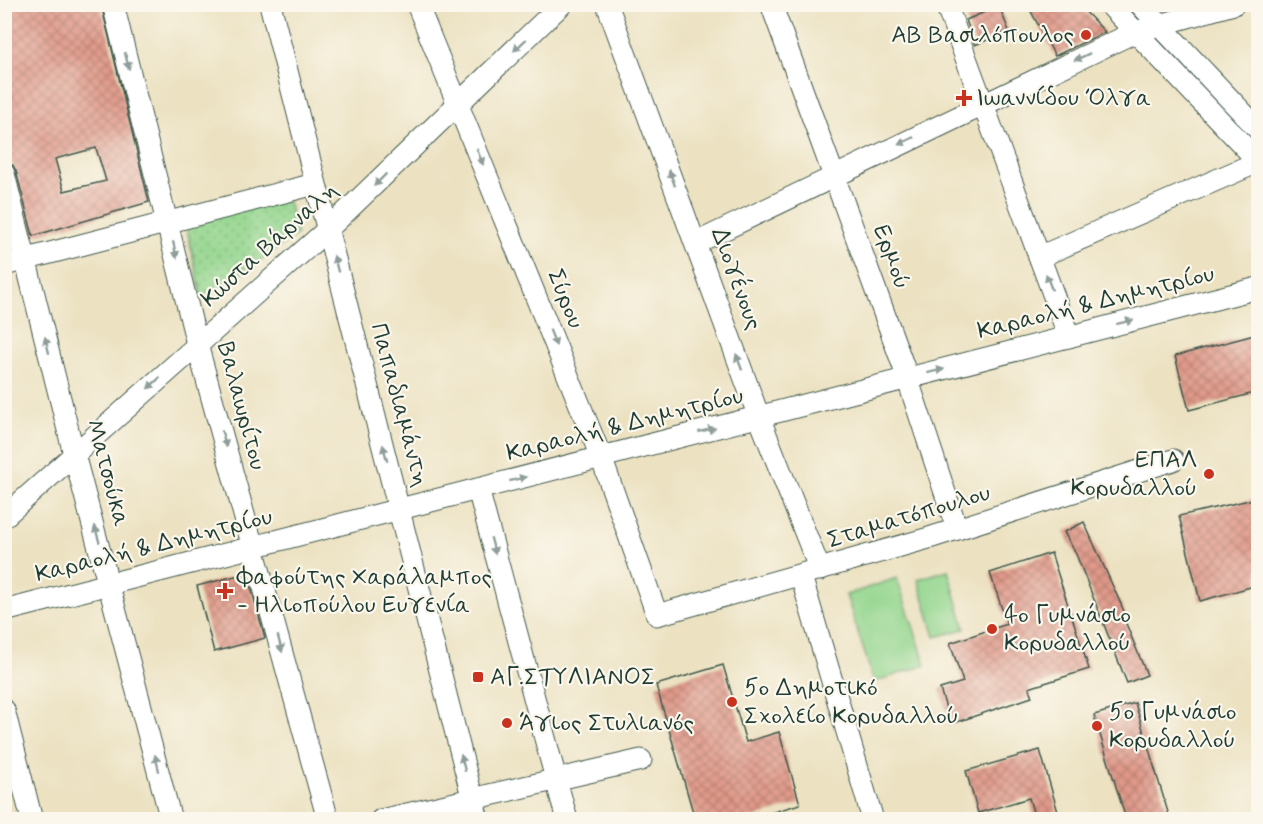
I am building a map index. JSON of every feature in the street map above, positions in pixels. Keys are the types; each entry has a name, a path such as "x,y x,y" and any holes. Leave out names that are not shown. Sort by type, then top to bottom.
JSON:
{"street":[{"name":"Βαλαωρίτου","path":"113,4 197,344 328,819"},
{"name":"Παπαδιαμάντη","path":"270,4 478,819"},
{"name":"Σύρου","path":"417,4 601,457 657,615"},
{"name":"Κώστα Βάρναλη","path":"4,517 327,230 562,4"},
{"name":"Διογένους","path":"607,4 759,417 811,573 873,819"},
{"name":"Ερμού","path":"771,4 908,378 957,530"},
{"path":"946,4 1069,337"},
{"path":"1040,257 1258,162 1109,4"},
{"path":"1140,4 1258,129"},
{"path":"696,243 1135,32 1234,4"},
{"name":"Ματσούκα","path":"4,174 74,454 111,584 171,819"},
{"path":"4,265 315,184"},
{"name":"Καραολή & Δημητρίου","path":"4,611 1258,288"},
{"name":"Σταματόπουλου","path":"657,615 957,530 1173,460"},
{"path":"478,489 554,778 567,819"},
{"path":"4,710 32,819"},
{"path":"381,819 641,760"}],"green space":[{"path":"286,194 297,235 202,300 185,219"},
{"path":"948,570 965,629 935,637 918,579"},
{"path":"897,578 926,665 874,682 846,595"}],"building":[{"path":"29,4 101,4 149,202 33,236 16,171 13,165 4,162 4,136 13,134 4,101 4,10","holes":["96,148 106,181 64,191 55,159"]},
{"path":"1027,4 1078,4 1105,32 1055,56"},
{"path":"999,6 1009,31 975,45 966,20"},
{"path":"1258,334 1258,392 1189,410 1175,356"},
{"path":"1258,498 1258,585 1200,601 1179,516"},
{"path":"1084,522 1128,620 1125,621 1147,675 1127,683 1076,554 1064,532"},
{"path":"1051,553 1089,669 1029,688 1032,697 951,724 940,689 963,682 950,643 1007,624 990,573"},
{"path":"247,573 265,638 214,652 197,586"},
{"path":"723,665 746,742 779,732 800,804 750,819 695,819 656,685"},
{"path":"1135,703 1170,819 1126,819 1094,715"},
{"path":"1040,750 1060,819 1035,819 1029,798 978,813 966,771"}],"place":[{"name":"ΑΒ Βασιλόπουλος","path":"1086,35"},
{"name":"Ιωαννίδου Όλγα","path":"964,98"},
{"name":"ΕΠΑΛ Κορυδαλλού","path":"1209,474"},
{"name":"Φαφούτης Χαράλαμπος - Ηλιοπούλου Ευγενία","path":"225,591"},
{"name":"4ο Γυμνάσιο Κορυδαλλού","path":"992,629"},
{"name":"ΑΓ.ΣΤΥΛΙΑΝΟΣ","path":"478,677"},
{"name":"5ο Δημοτικό Σχολείο Κορυδαλλού","path":"732,702"},
{"name":"Άγιος Στυλιανός","path":"507,723"},
{"name":"5ο Γυμνάσιο Κορυδαλλού","path":"1097,726"}]}
